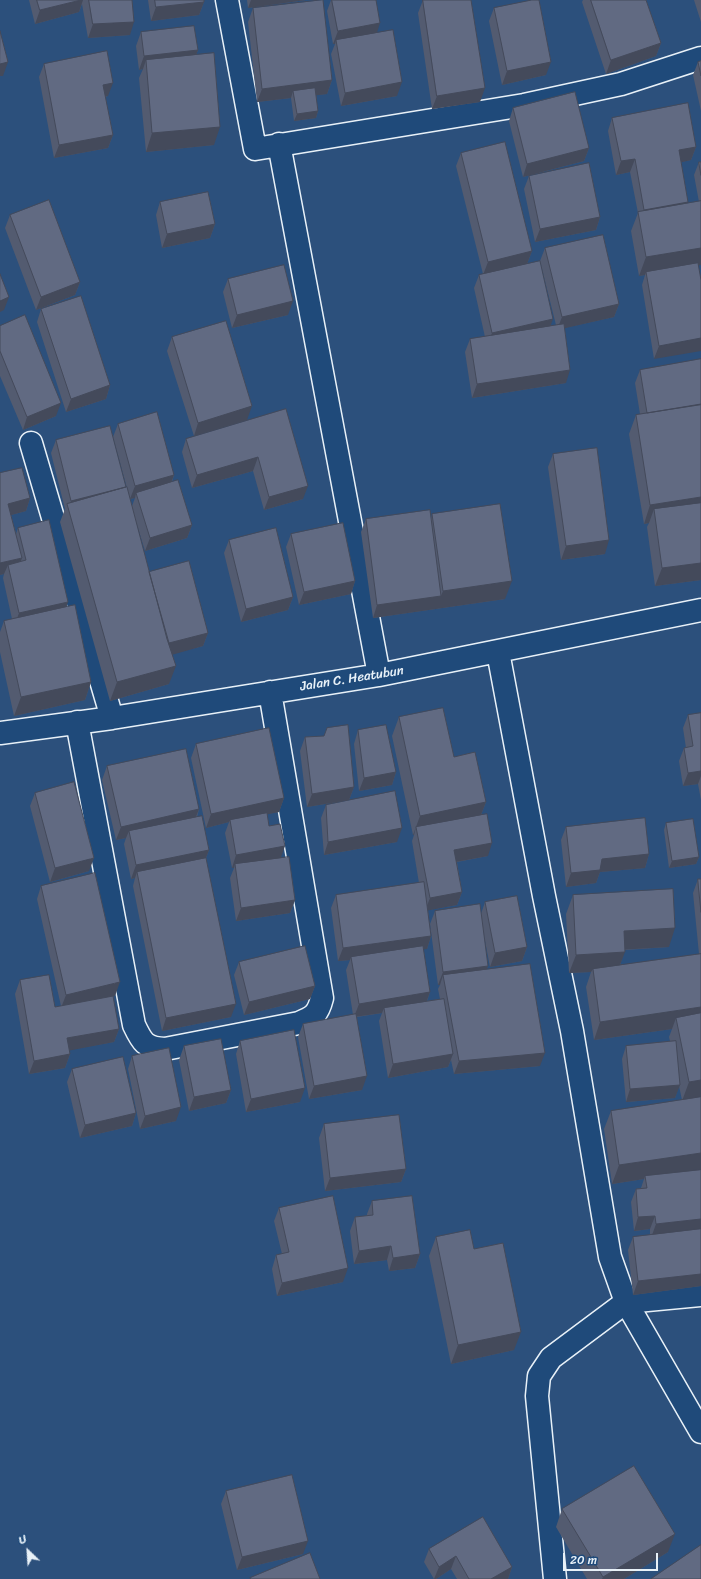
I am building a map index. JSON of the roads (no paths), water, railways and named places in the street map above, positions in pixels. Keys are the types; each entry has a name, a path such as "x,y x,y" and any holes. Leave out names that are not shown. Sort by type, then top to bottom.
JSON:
{"street":[{"path":"227,0 255,149 524,105 621,84 701,58"},
{"path":"279,144 379,675"},
{"path":"31,443 112,718"},
{"name":"Jalan C. Heatubun","path":"0,733 112,718 379,675 701,610"},
{"path":"498,652 543,889 572,1031 610,1257 626,1302 701,1432"},
{"path":"77,722 134,1024 141,1040 151,1048 165,1049 299,1023 310,1018 319,1011 322,998 270,692"},
{"path":"555,1579 537,1396 539,1376 551,1358 626,1302 701,1295"}]}
